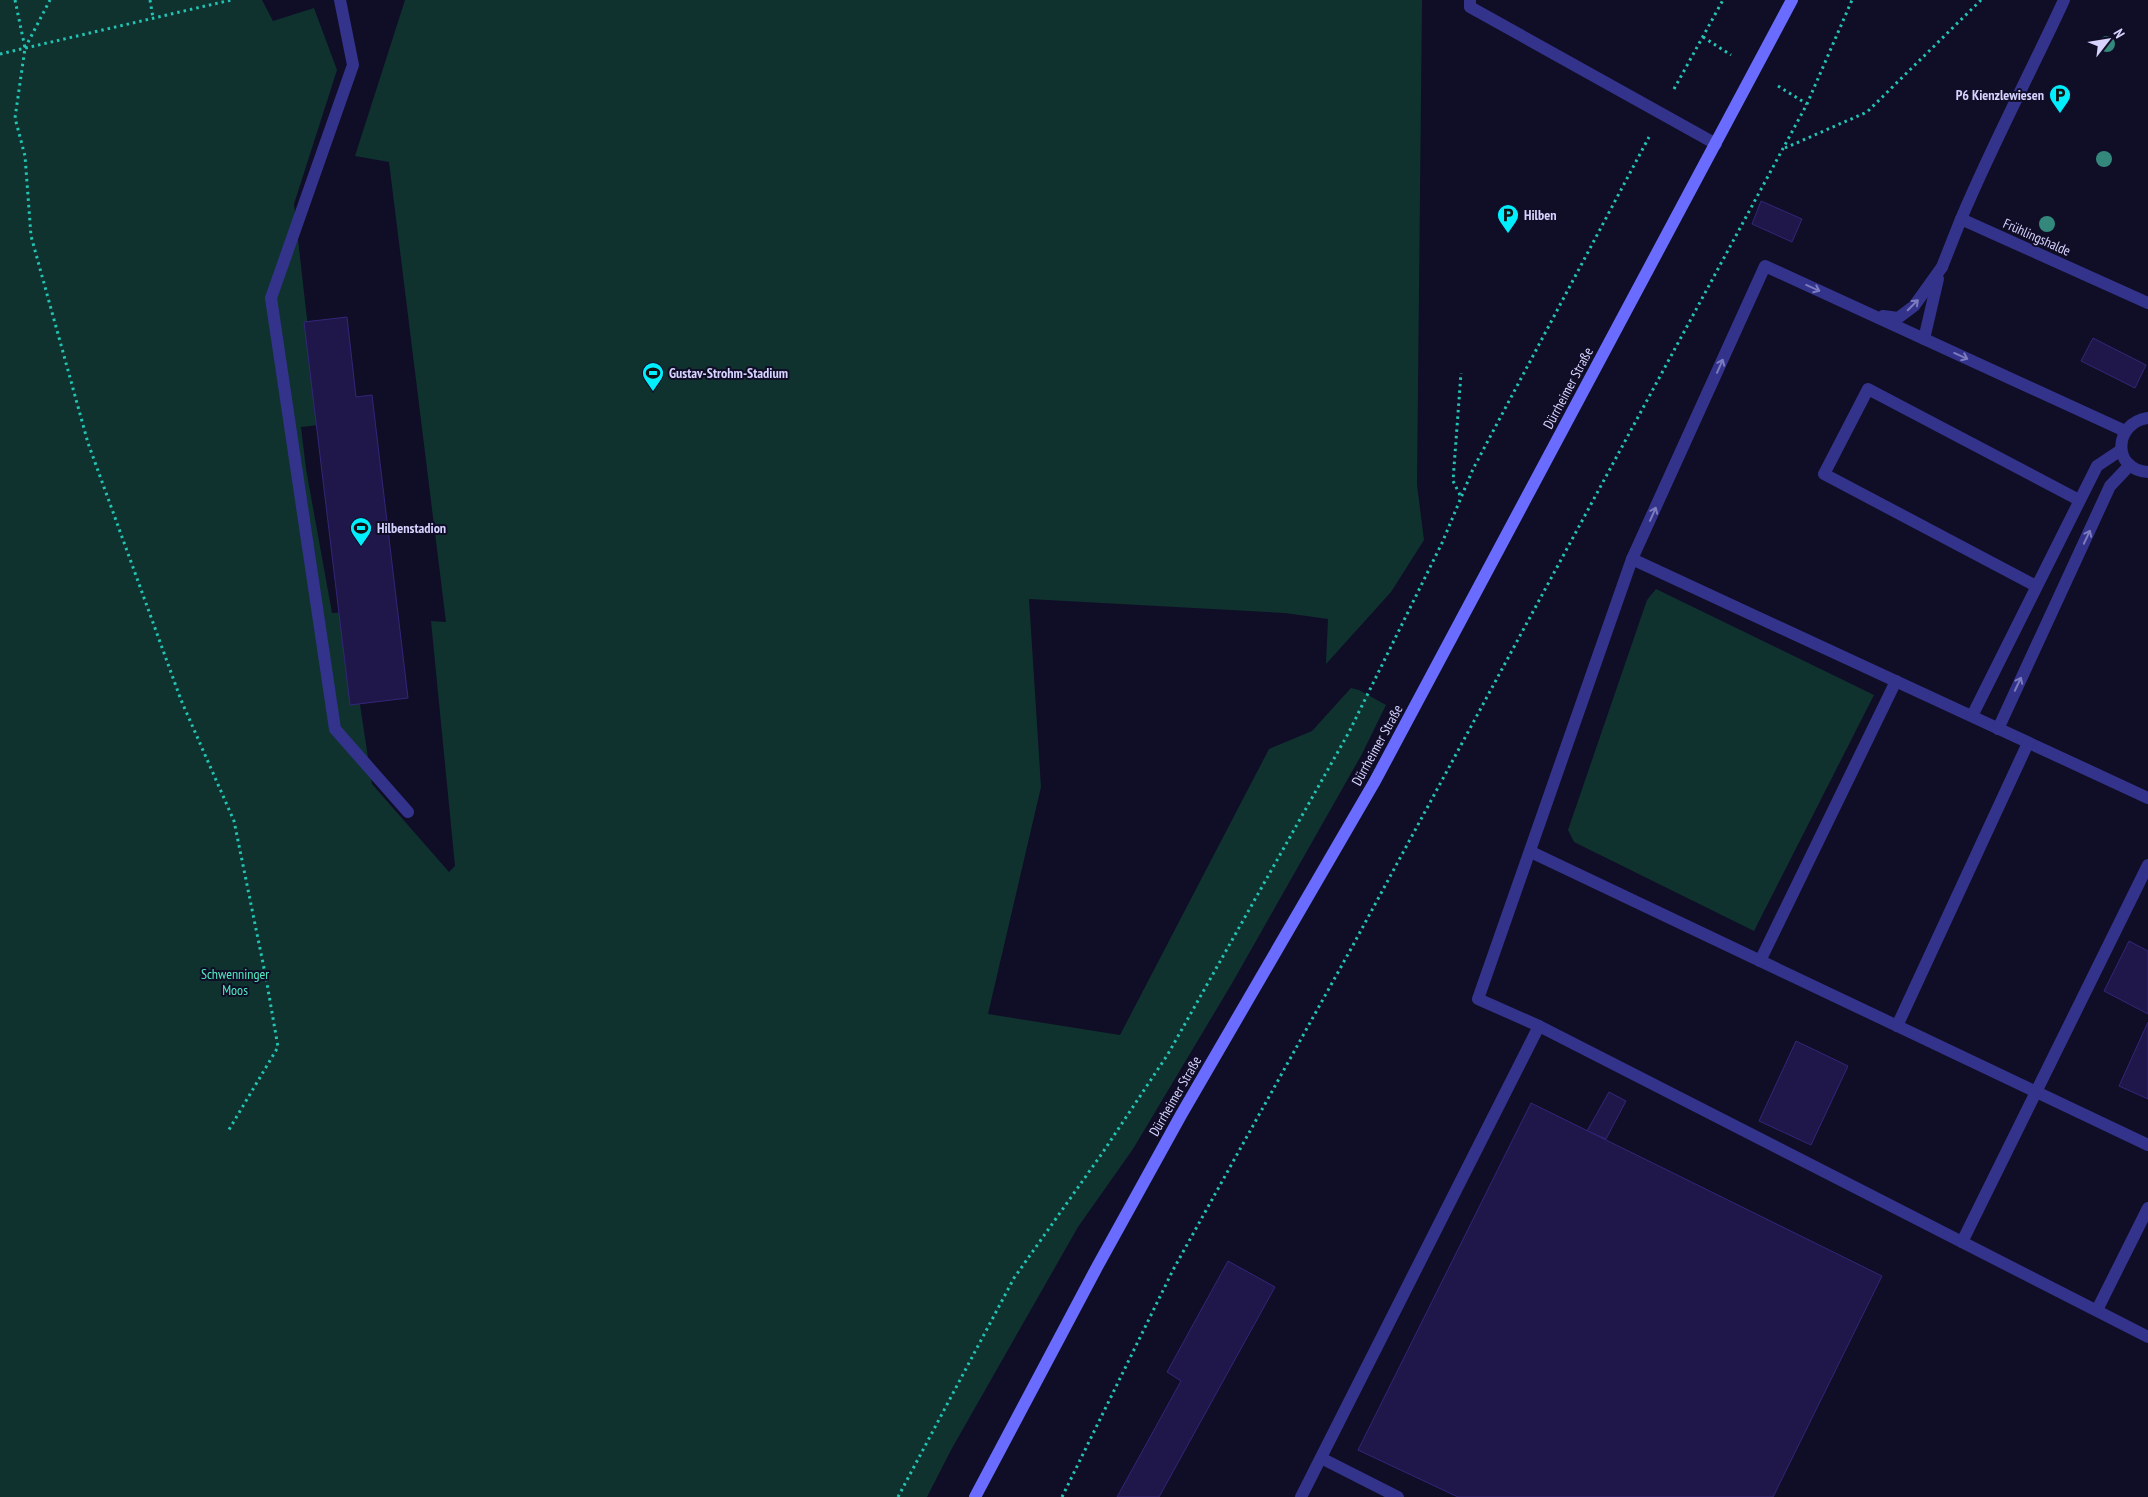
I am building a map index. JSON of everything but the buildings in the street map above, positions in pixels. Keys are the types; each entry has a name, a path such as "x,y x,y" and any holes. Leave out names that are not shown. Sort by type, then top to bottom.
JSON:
{"main road":[{"name":"Dürrheimer Straße","path":"974,1497 1158,1158 1375,780 1792,0"}],"street":[{"path":"340,0 353,65 271,298 335,728 408,812"},
{"path":"1470,0 1470,7 1716,144"},
{"path":"1924,339 1942,267 1961,219 1979,176 2027,82 2064,0"},
{"name":"Frühlingshalde","path":"1961,219 2148,303"},
{"path":"2125,431 1765,266 1632,559 1478,999 1539,1026 2148,1337"},
{"path":"1871,314 1898,318 1914,306 1942,267"},
{"path":"2036,586 1824,474 1868,389 2079,500"},
{"path":"2148,418 2139,419 2125,431 2122,440 2122,450 2130,465 2137,470 2148,472"},
{"path":"1972,716 2097,466 2122,450"},
{"path":"1998,728 2110,486 2130,465"},
{"path":"1632,559 2148,798"},
{"path":"1760,961 1896,681"},
{"path":"1897,1026 2028,743"},
{"path":"1531,852 2148,1145"},
{"path":"1962,1242 2148,865"},
{"path":"1301,1497 1539,1026"},
{"path":"2097,1310 2148,1208"},
{"path":"1321,1458 1398,1497"}],"path":[{"path":"15,0 25,48"},
{"path":"50,0 25,48 15,118 25,156 31,236 88,443 181,700 234,821 278,1047 227,1133"},
{"path":"150,0 153,18"},
{"path":"0,54 231,0"},
{"path":"898,1497 1014,1278 1103,1152 1168,1054 1349,732 1442,542 1460,495 1661,113 1723,0"},
{"path":"1062,1497 1173,1270 1352,947 1784,148 1807,104 1852,0"},
{"path":"1784,148 1867,112 1981,0"},
{"path":"1460,495 1453,481 1461,373"}],"green space":[{"name":"Schwenninger Moos","path":"0,0 262,0 273,21 314,8 337,70 294,204 319,425 301,427 306,469 332,613 346,612 372,784 449,872 455,866 431,621 446,622 389,162 355,156 405,0 1422,0 1417,485 1424,540 1391,592 1326,664 1328,619 1285,613 1029,599 1041,787 988,1014 1120,1035 1269,749 1312,731 1351,688 1359,690 1386,705 1362,754 1231,985 1133,1149 1078,1227 951,1450 927,1497 0,1497"},
{"path":"1656,589 1874,695 1754,931 1574,842 1568,830 1647,600"}],"place":[{"name":"P6 Kienzlewiesen","path":"2060,114"},
{"name":"Hilben","path":"1508,234"},
{"name":"Gustav-Strohm-Stadium","path":"653,392"},
{"name":"Hilbenstadion","path":"361,547"}]}
